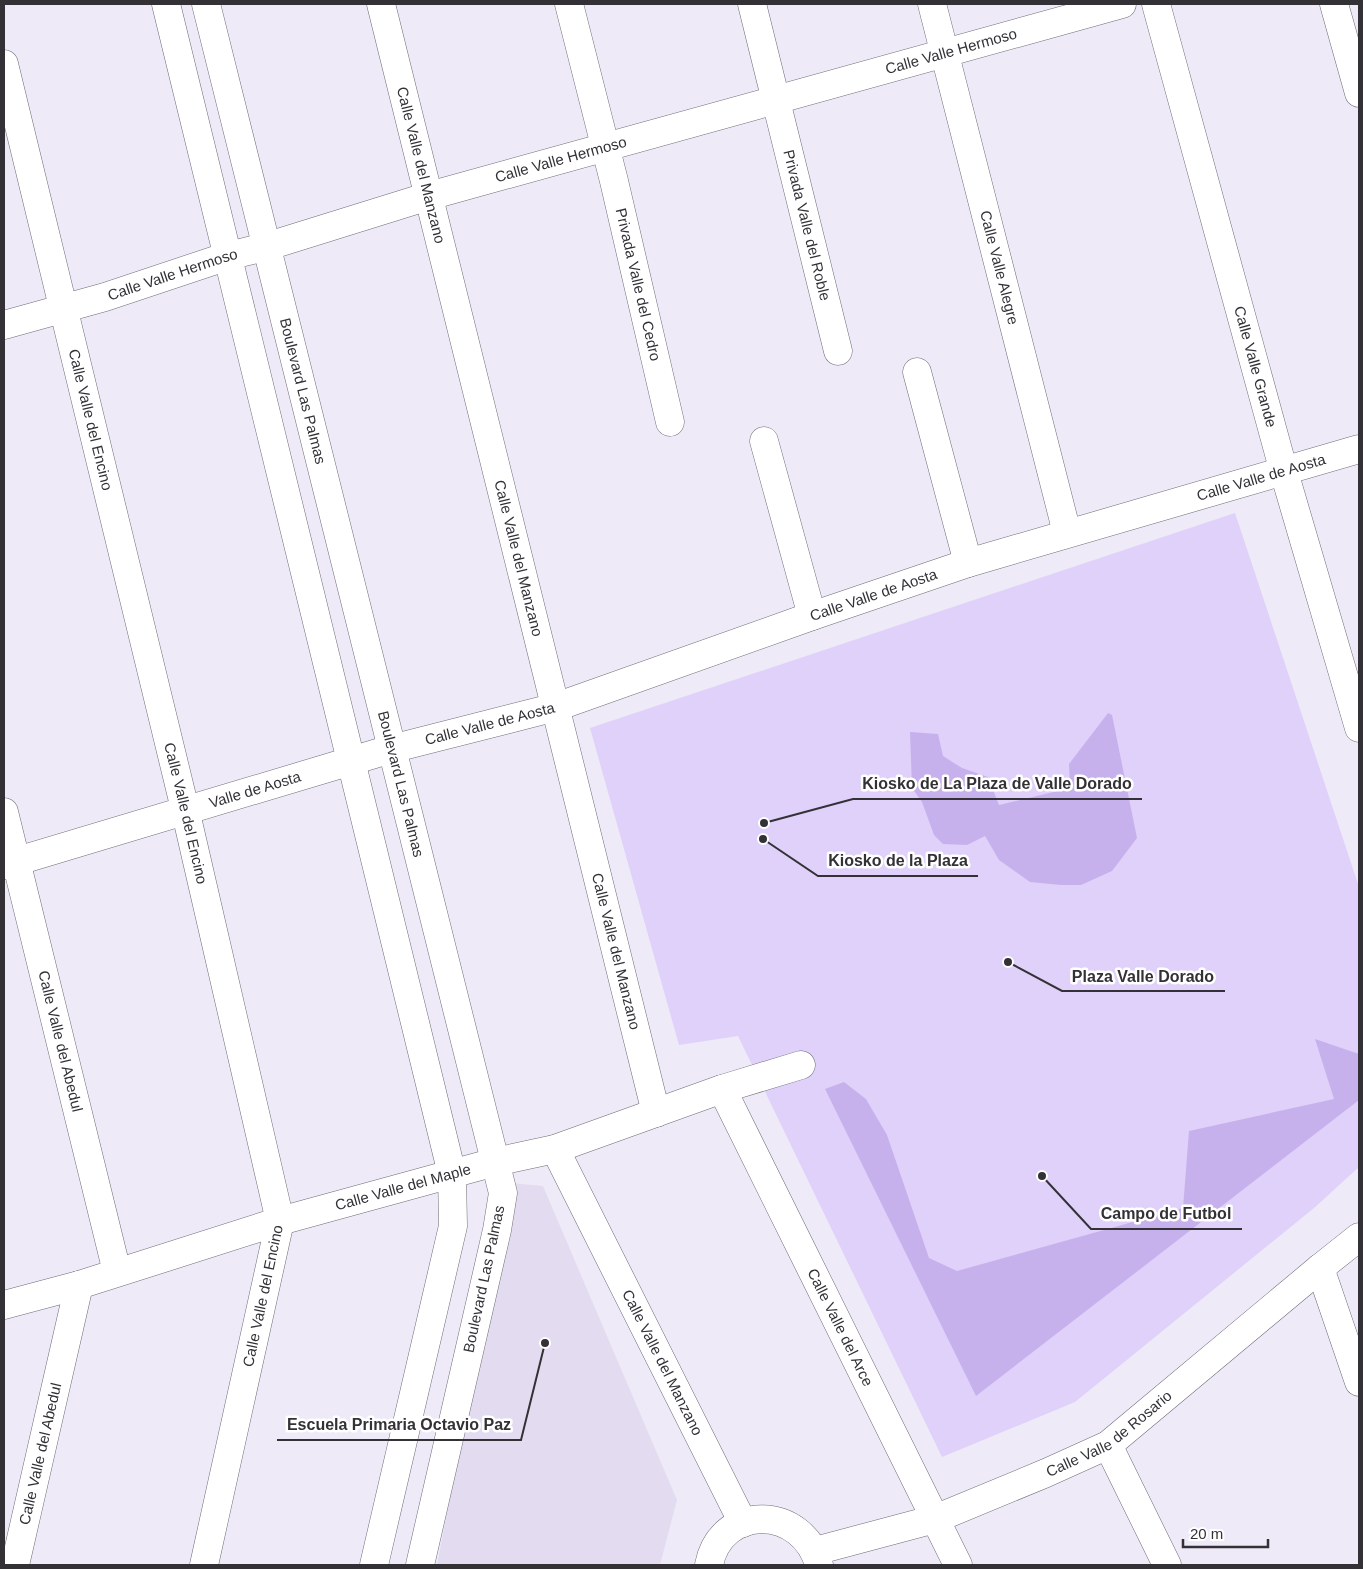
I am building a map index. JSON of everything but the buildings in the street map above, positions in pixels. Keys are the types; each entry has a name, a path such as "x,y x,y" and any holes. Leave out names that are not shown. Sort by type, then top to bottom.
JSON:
{"street":[{"path":"166,4 452,1174 453,1226 374,1565"},
{"name":"Boulevard Las Palmas","path":"206,4 265,247 503,1193 497,1230 420,1565"},
{"name":"Calle Valle del Manzano","path":"381,4 656,1113"},
{"name":"Privada Valle del Cedro","path":"569,4 605,146 670,422"},
{"name":"Privada Valle del Roble","path":"752,4 838,351"},
{"name":"Calle Valle Alegre","path":"932,4 1067,534"},
{"name":"Calle Valle Hermoso","path":"4,325 64,309 228,256 265,247 429,196 775,98 1122,4"},
{"name":"Calle Valle Grande","path":"1156,4 1284,472 1359,728"},
{"path":"1334,4 1359,93"},
{"name":"Calle Valle del Encino","path":"4,64 185,809 280,1221 204,1565"},
{"path":"917,372 968,563"},
{"path":"764,441 812,616"},
{"name":"Calle Valle de Aosta","path":"391,749 556,707 968,563 1359,449"},
{"name":"Valle de Aosta","path":"11,864 185,809 391,749"},
{"name":"Calle Valle del Abedul","path":"4,812 11,864 117,1272"},
{"name":"Calle Valle del Maple","path":"4,1305 79,1285 280,1221 495,1162 555,1149 722,1089 801,1065"},
{"name":"Calle Valle del Arce","path":"722,1089 958,1565"},
{"name":"Calle Valle del Manzano","path":"555,1149 743,1523"},
{"name":"Calle Valle de Rosario","path":"817,1558 935,1519 1108,1445 1320,1268 1359,1238"},
{"path":"1320,1268 1359,1382"},
{"name":"Calle Valle del Abedul","path":"15,1565 79,1285"},
{"path":"1108,1445 1167,1565"},
{"path":"709,1565 716,1546 727,1532 743,1523 757,1519 771,1519 785,1523 807,1539 817,1558"}],"shaded area":[{"path":"1235,513 1359,887 1359,1167 1314,1208 1075,1402 942,1457 738,1036 679,1045 590,728"},
{"path":"1108,713 1112,715 1137,838 1112,871 1081,885 1030,882 999,860 985,836 967,845 943,844 934,835 922,802 912,788 910,732 938,734 943,756 962,768 988,777 999,805 1070,788 1069,764"},
{"path":"1315,1039 1359,1054 1359,1100 976,1396 825,1089 844,1082 866,1099 887,1135 929,1258 957,1271 1183,1208 1189,1131 1334,1099"},
{"path":"510,1183 543,1186 677,1500 660,1565 437,1565"}],"place":[{"name":"Kiosko de La Plaza de Valle Dorado","path":"764,823"},
{"name":"Kiosko de la Plaza","path":"763,839"},
{"name":"Plaza Valle Dorado","path":"1008,962"},
{"name":"Campo de Futbol","path":"1042,1176"},
{"name":"Escuela Primaria Octavio Paz","path":"545,1343"}]}
